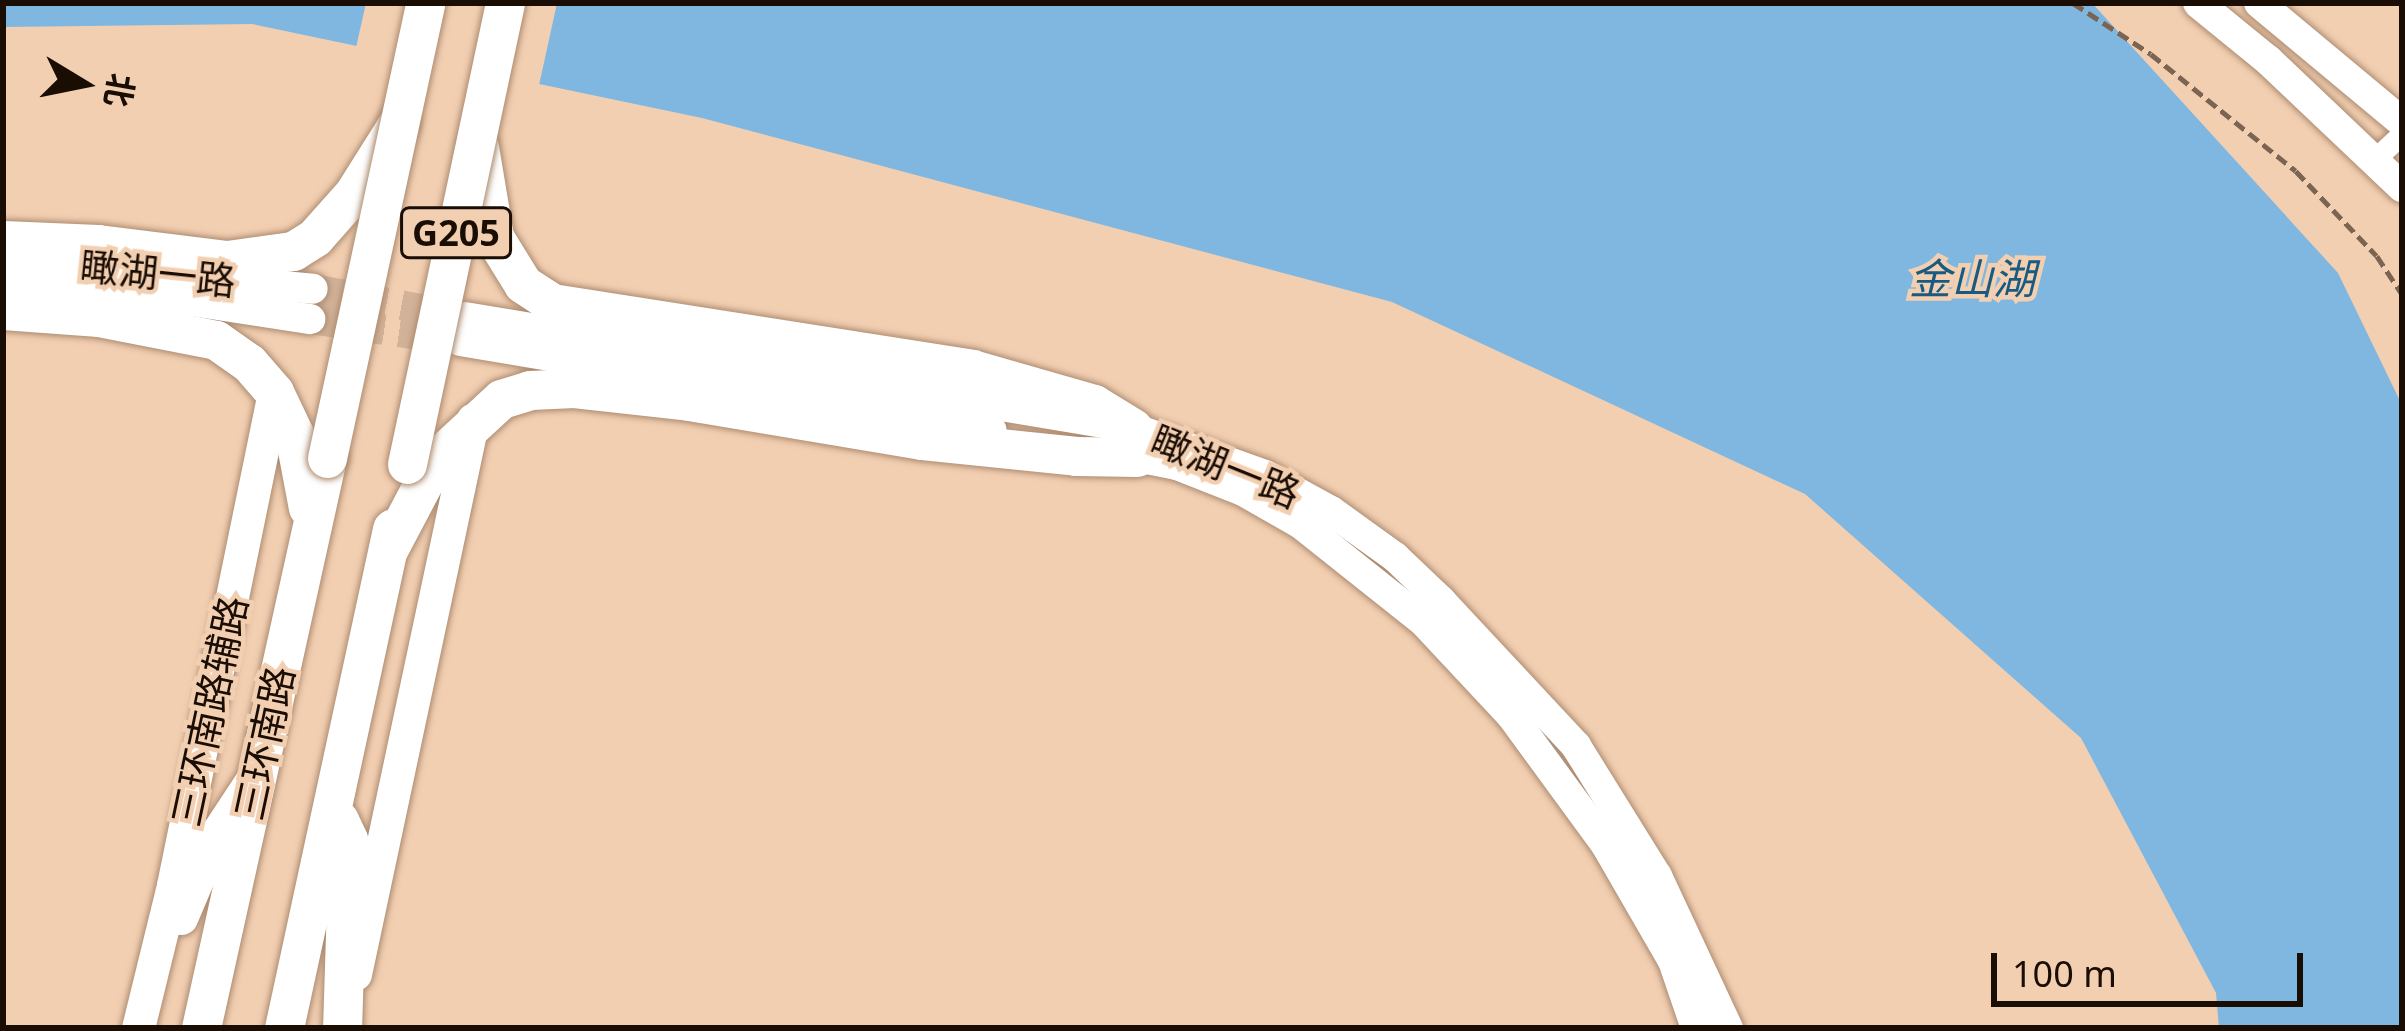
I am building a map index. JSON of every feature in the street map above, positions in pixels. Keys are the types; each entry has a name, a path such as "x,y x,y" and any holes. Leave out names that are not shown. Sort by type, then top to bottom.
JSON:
{"highway":[{"name":"G205","path":"400,118 425,3"},
{"name":"G205","path":"478,132 505,3"},
{"path":"3,240 98,244 227,260 293,251 315,237 354,193 400,118"},
{"name":"三环南路","path":"201,1028 400,118"},
{"path":"478,132 494,237 523,284 552,304 971,369 1094,404 1135,442"},
{"name":"三环南路","path":"284,1028 478,132"},
{"path":"3,310 99,317 216,340 249,363 274,392 294,434 311,531"},
{"path":"388,550 436,459 473,419 501,399 530,390 574,388 922,440 1076,457 1135,442"},
{"path":"332,807 348,838 342,1028"}],"main road":[{"name":"三环南路辅路","path":"138,1028 274,392"},
{"path":"342,1028 467,465 473,419"},
{"path":"156,954 178,924 218,831 258,772"}],"street":[{"path":"2198,3 2376,158 2402,187"},
{"path":"2259,3 2402,122"},
{"path":"2376,158 2402,134"},
{"name":"瞰湖一路","path":"3,260 312,304 3,286"},
{"name":"瞰湖一路","path":"463,329 1135,442 1246,467 1331,511 1395,557 1576,746 1657,876 1728,1028"},
{"name":"瞰湖一路","path":"1135,442 1243,490 1301,524 1423,621 1511,715 1606,845 1672,961 1696,1028"}],"path":[{"path":"2073,3 2151,54 2296,170 2377,256 2402,294"}],"water":[{"name":"金山湖","path":"3,3 2092,3 2338,273 2402,405 2402,1028 2219,1028 2216,993 2081,738 1805,494 1392,302 702,118 252,24 3,27"}],"pier":[{"path":"366,3 557,3 538,90 355,52"}],"tunnel":[{"path":"313,289 459,316"},
{"path":"310,319 453,340"}]}
